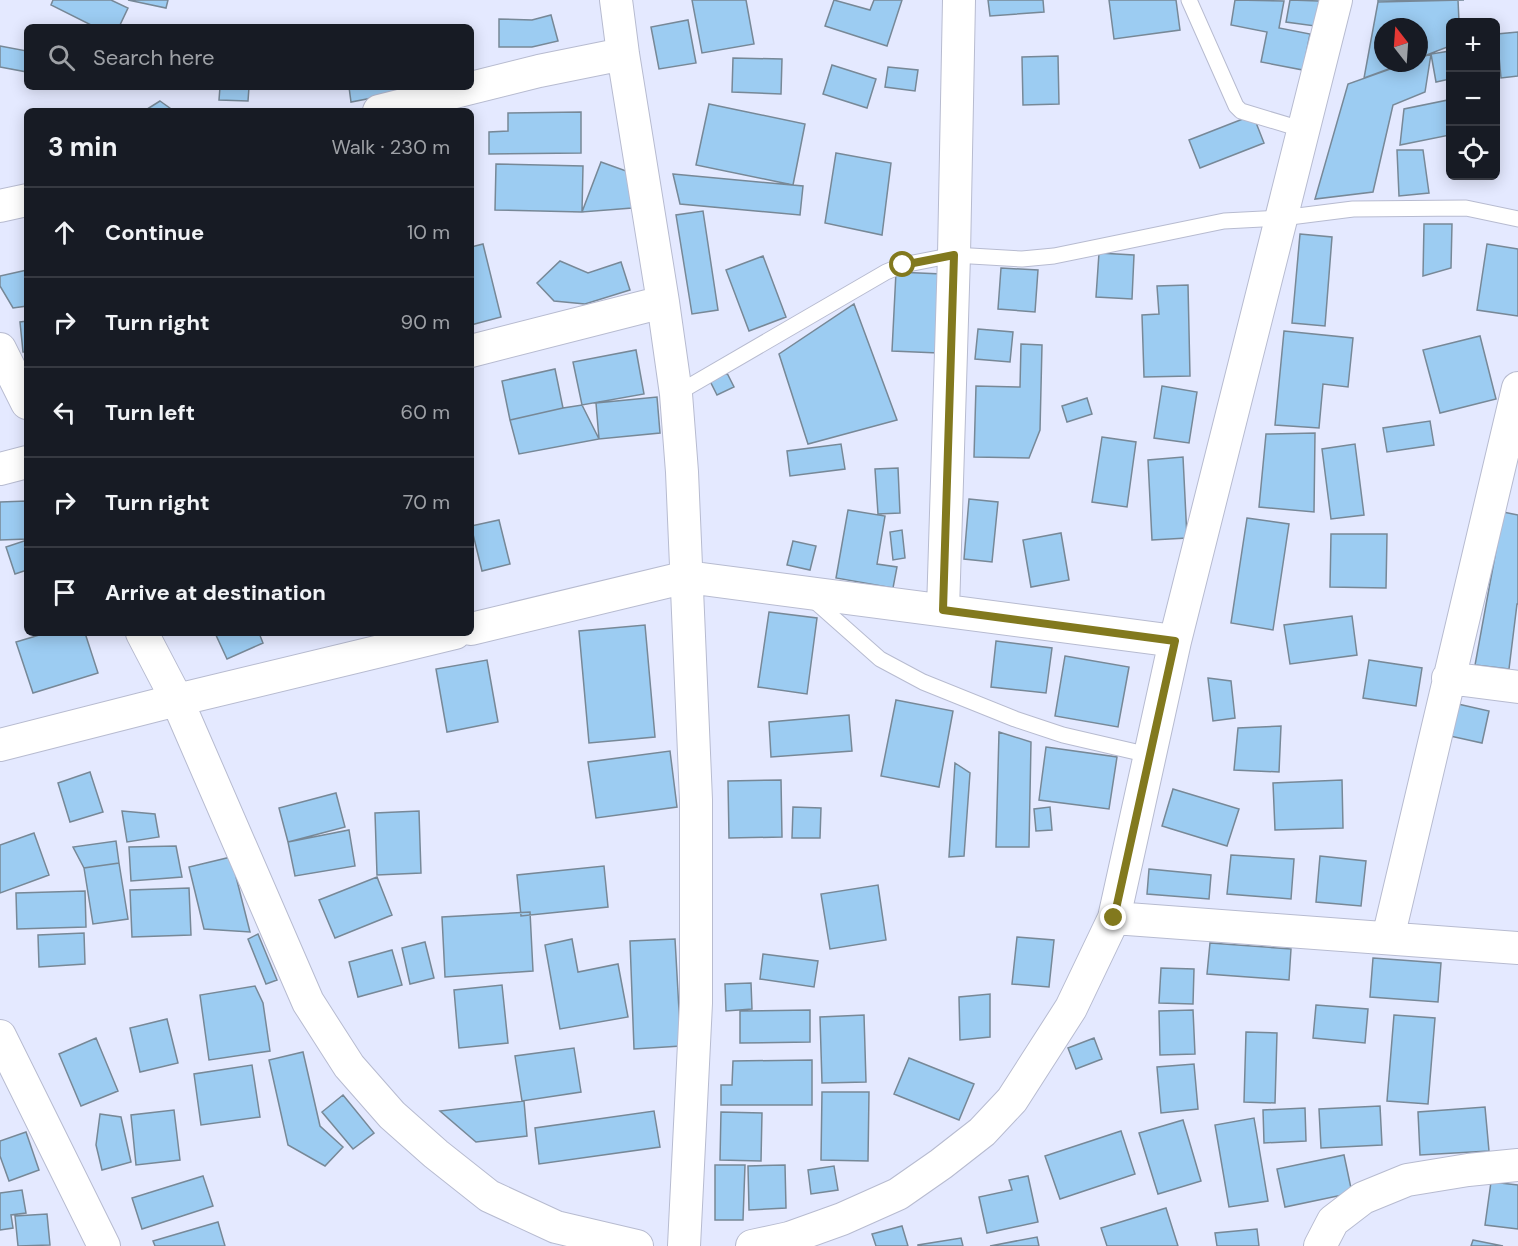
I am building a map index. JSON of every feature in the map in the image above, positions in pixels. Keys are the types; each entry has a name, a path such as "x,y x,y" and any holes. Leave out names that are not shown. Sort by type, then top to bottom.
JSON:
{"street":[{"path":"616,0 622,54 676,394 682,472 696,800 696,1003 684,1246"},
{"path":"943,610 959,0"},
{"path":"752,1246 789,1238 842,1219 898,1194 982,1132 1012,1100 1071,1008 1114,918 1175,641 1336,0"},
{"path":"474,87 622,54"},
{"path":"391,108 463,90"},
{"path":"0,206 24,201"},
{"path":"474,350 663,302"},
{"path":"0,349 24,397"},
{"path":"1388,938 1518,388"},
{"path":"0,469 24,463"},
{"path":"474,628 687,577 1175,641"},
{"path":"144,636 177,700 308,1002 349,1066 392,1115 489,1196 556,1227 637,1246"},
{"path":"0,746 177,700 443,636"},
{"path":"1448,678 1518,687"},
{"path":"1114,918 1518,948"},
{"path":"4,1054 104,1246"},
{"path":"1320,1246 1333,1221 1363,1198 1407,1180 1518,1165"}],"lane":[{"path":"1189,0 1236,106 1241,111 1304,130"},
{"path":"676,394 886,272 903,265 954,255 1022,259 1054,256 1224,220 1282,218 1353,209 1466,208 1518,219"},
{"path":"804,592 880,659 923,682 1015,719 1063,735 1149,755"}],"building":[{"path":"53,0 111,0 128,8 120,24 89,24 51,5"},
{"path":"128,0 168,0 166,8"},
{"path":"692,0 746,0 754,44 702,53"},
{"path":"834,0 870,10 874,0 902,0 887,46 825,26"},
{"path":"988,0 1043,0 1044,12 990,16"},
{"path":"1109,0 1176,0 1180,30 1114,39"},
{"path":"1235,0 1284,1 1279,28 1310,34 1303,70 1261,62 1267,32 1231,25"},
{"path":"1290,0 1319,1 1315,26 1286,22"},
{"path":"1378,0 1464,0 1378,2"},
{"path":"1458,0 1459,18 1446,18 1446,48 1428,55 1428,18 1375,18 1378,2"},
{"path":"551,15 558,41 532,47 499,47 499,19 532,20"},
{"path":"688,20 696,63 659,69 651,27"},
{"path":"1374,24 1374,72 1380,72 1364,78"},
{"path":"1518,32 1518,76 1501,78 1500,34"},
{"path":"0,46 24,50 24,71 0,67"},
{"path":"1446,52 1446,80 1436,82 1431,54"},
{"path":"1431,54 1425,92 1393,105 1373,192 1315,199 1348,84 1382,72 1428,72 1428,55"},
{"path":"1058,56 1059,104 1023,105 1022,57"},
{"path":"733,58 782,59 781,94 732,92"},
{"path":"832,65 876,79 867,108 823,94"},
{"path":"888,67 918,70 915,91 885,87"},
{"path":"220,90 249,90 248,101 219,100"},
{"path":"349,90 409,90 409,91 351,102"},
{"path":"1446,100 1446,136 1400,145 1404,109"},
{"path":"160,101 170,108 149,108"},
{"path":"709,104 805,124 793,185 696,165"},
{"path":"581,112 581,153 489,154 489,132 508,131 508,113"},
{"path":"1253,115 1264,143 1200,168 1189,140"},
{"path":"1397,150 1423,150 1429,193 1399,196"},
{"path":"836,153 891,163 882,235 825,223"},
{"path":"601,162 629,172 632,208 582,212"},
{"path":"496,164 583,166 582,212 495,210"},
{"path":"673,174 803,186 800,215 680,204"},
{"path":"703,211 718,310 692,314 676,215"},
{"path":"1424,224 1452,224 1451,268 1423,276"},
{"path":"1300,234 1332,237 1325,326 1292,323"},
{"path":"483,244 501,317 474,324 474,246"},
{"path":"1487,244 1518,249 1518,316 1477,310"},
{"path":"1099,253 1134,255 1132,299 1096,297"},
{"path":"763,256 786,317 749,331 726,270"},
{"path":"560,261 588,273 621,262 630,290 585,304 554,301 537,283"},
{"path":"1001,268 1038,270 1035,312 998,309"},
{"path":"24,271 24,306 13,308 0,286 0,276"},
{"path":"896,272 942,274 938,353 892,351"},
{"path":"1188,285 1190,376 1144,377 1142,315 1159,314 1157,286"},
{"path":"854,304 897,420 808,444 779,354"},
{"path":"24,321 24,352 23,352 20,322"},
{"path":"978,329 1013,332 1010,362 975,359"},
{"path":"1284,331 1353,338 1348,387 1323,384 1319,428 1275,425"},
{"path":"1480,336 1496,399 1440,413 1423,350"},
{"path":"1021,344 1042,345 1040,430 1029,458 974,457 976,386 1020,387"},
{"path":"636,350 644,394 582,405 573,362"},
{"path":"555,369 563,408 510,420 502,381"},
{"path":"727,373 734,387 717,395 710,381"},
{"path":"1162,386 1197,392 1189,443 1154,438"},
{"path":"657,397 660,433 599,439 596,403"},
{"path":"1087,398 1092,414 1067,422 1062,406"},
{"path":"582,405 599,439 519,454 510,420"},
{"path":"1430,421 1434,445 1387,452 1383,428"},
{"path":"1315,433 1314,512 1259,507 1266,434"},
{"path":"1102,437 1136,442 1127,507 1092,502"},
{"path":"841,444 845,469 790,476 787,451"},
{"path":"1355,444 1364,515 1331,519 1322,449"},
{"path":"1183,457 1187,538 1152,540 1148,460"},
{"path":"898,468 900,513 878,514 875,469"},
{"path":"969,499 998,502 992,562 964,559"},
{"path":"24,501 24,539 0,540 0,502"},
{"path":"848,510 885,516 877,564 897,567 893,588 836,578"},
{"path":"1503,512 1518,515 1518,604 1509,669 1475,665"},
{"path":"1247,518 1289,524 1273,630 1231,623"},
{"path":"499,520 510,564 482,571 474,538 474,525"},
{"path":"902,530 905,558 893,560 890,532"},
{"path":"1061,533 1069,580 1031,587 1023,540"},
{"path":"1331,534 1387,534 1386,588 1330,587"},
{"path":"24,541 24,571 15,574 6,547"},
{"path":"793,541 816,546 810,570 787,565"},
{"path":"769,612 817,618 807,694 758,687"},
{"path":"1352,616 1357,655 1290,664 1284,625"},
{"path":"645,625 655,737 589,743 579,631"},
{"path":"36,636 86,636 98,673 33,693 16,642"},
{"path":"216,636 260,636 263,643 227,659"},
{"path":"996,641 1052,648 1046,693 991,687"},
{"path":"1065,656 1129,667 1118,727 1055,716"},
{"path":"487,660 498,722 447,732 436,669"},
{"path":"1369,660 1422,668 1416,706 1363,698"},
{"path":"1208,678 1231,681 1235,718 1213,721"},
{"path":"896,700 953,711 939,787 881,776"},
{"path":"1458,704 1489,711 1482,743 1450,736"},
{"path":"849,715 852,751 771,757 769,722"},
{"path":"1281,726 1279,772 1234,770 1238,728"},
{"path":"999,732 1031,742 1029,847 996,847"},
{"path":"1046,747 1117,757 1109,809 1039,800"},
{"path":"670,751 677,807 596,818 588,762"},
{"path":"955,763 970,773 964,856 949,857"},
{"path":"90,772 103,812 70,822 58,783"},
{"path":"781,780 782,837 729,838 728,781"},
{"path":"1342,780 1343,828 1275,830 1273,783"},
{"path":"1173,789 1239,809 1227,846 1162,826"},
{"path":"336,793 345,827 288,842 279,808"},
{"path":"793,807 821,808 820,838 792,838"},
{"path":"1050,807 1052,830 1036,831 1034,809"},
{"path":"122,811 155,814 159,837 127,842"},
{"path":"419,811 421,873 377,875 375,813"},
{"path":"349,830 355,866 295,876 288,842"},
{"path":"34,833 49,875 0,893 0,845"},
{"path":"116,841 119,863 84,868 73,847"},
{"path":"176,846 182,877 131,881 129,847"},
{"path":"1231,855 1294,859 1291,899 1227,894"},
{"path":"1320,856 1366,861 1361,906 1316,902"},
{"path":"231,857 250,932 204,929 189,867"},
{"path":"119,863 128,919 93,924 84,868"},
{"path":"604,866 608,907 521,916 517,875"},
{"path":"1149,869 1211,875 1209,899 1147,894"},
{"path":"377,877 392,915 335,938 319,900"},
{"path":"878,885 886,940 830,949 821,894"},
{"path":"189,888 191,935 132,937 130,890"},
{"path":"85,891 86,927 17,929 16,893"},
{"path":"530,912 533,971 445,977 442,917"},
{"path":"84,933 85,964 39,967 38,935"},
{"path":"258,934 277,980 266,984 248,939"},
{"path":"1017,937 1054,940 1049,987 1012,984"},
{"path":"572,939 578,972 618,964 628,1017 560,1029 545,945"},
{"path":"675,939 681,1046 634,1049 630,941"},
{"path":"425,942 434,978 410,984 402,948"},
{"path":"1210,943 1291,949 1289,980 1207,974"},
{"path":"392,950 402,985 358,997 349,962"},
{"path":"763,954 818,961 814,987 760,979"},
{"path":"1373,958 1441,963 1438,1002 1370,997"},
{"path":"1161,968 1194,969 1193,1004 1159,1003"},
{"path":"751,983 752,1009 726,1011 725,984"},
{"path":"502,985 508,1043 459,1048 454,990"},
{"path":"255,986 263,1003 270,1051 209,1060 200,995"},
{"path":"990,994 990,1037 960,1040 959,997"},
{"path":"1316,1005 1368,1009 1365,1043 1313,1038"},
{"path":"810,1010 810,1042 740,1043 740,1011"},
{"path":"1193,1010 1195,1054 1160,1055 1159,1011"},
{"path":"864,1015 866,1082 822,1083 820,1017"},
{"path":"1394,1015 1435,1018 1428,1104 1387,1101"},
{"path":"167,1019 178,1063 140,1072 130,1028"},
{"path":"1246,1032 1277,1033 1275,1103 1244,1102"},
{"path":"96,1038 118,1091 81,1106 59,1054"},
{"path":"1094,1038 1102,1059 1076,1069 1068,1048"},
{"path":"574,1048 581,1092 522,1101 515,1056"},
{"path":"303,1052 320,1126 343,1147 325,1166 288,1145 269,1060"},
{"path":"909,1058 974,1084 959,1120 894,1094"},
{"path":"812,1060 812,1105 721,1105 721,1085 732,1085 733,1061"},
{"path":"1194,1064 1198,1109 1161,1113 1157,1067"},
{"path":"252,1065 260,1117 201,1125 194,1074"},
{"path":"822,1092 869,1092 868,1161 821,1160"},
{"path":"343,1095 374,1133 353,1149 322,1112"},
{"path":"524,1101 527,1136 476,1142 440,1111"},
{"path":"1380,1106 1382,1145 1321,1148 1319,1109"},
{"path":"1485,1107 1489,1151 1420,1155 1418,1112"},
{"path":"1305,1108 1306,1141 1264,1143 1263,1110"},
{"path":"174,1110 180,1160 136,1165 131,1115"},
{"path":"654,1111 660,1147 539,1164 535,1128"},
{"path":"721,1112 762,1113 761,1161 720,1160"},
{"path":"100,1114 121,1117 131,1162 102,1170 96,1145"},
{"path":"1254,1118 1268,1201 1229,1207 1215,1125"},
{"path":"1183,1120 1201,1181 1158,1194 1139,1133"},
{"path":"1121,1131 1135,1174 1060,1199 1045,1156"},
{"path":"26,1132 39,1170 9,1181 0,1156 0,1141"},
{"path":"1344,1155 1352,1193 1285,1207 1277,1169"},
{"path":"715,1165 745,1165 743,1220 715,1220"},
{"path":"785,1165 786,1208 749,1210 748,1166"},
{"path":"834,1166 838,1190 811,1194 808,1170"},
{"path":"203,1176 213,1206 142,1229 132,1198"},
{"path":"1028,1176 1038,1222 987,1233 979,1197 1012,1190 1009,1180"},
{"path":"1491,1182 1518,1185 1518,1229 1485,1225"},
{"path":"22,1190 26,1213 11,1215 13,1228 0,1230 0,1193"},
{"path":"1166,1208 1178,1246 1107,1246 1101,1228"},
{"path":"47,1214 50,1245 18,1246 15,1216"},
{"path":"218,1222 225,1246 155,1246 153,1241"},
{"path":"902,1226 908,1246 876,1246 872,1234"},
{"path":"1257,1229 1259,1246 1217,1246 1215,1233"},
{"path":"1037,1237 1039,1246 990,1246"},
{"path":"961,1238 963,1246 918,1246 918,1245"},
{"path":"1473,1240 1503,1246 1471,1246"}],"route":[{"path":"903,265 954,255 943,610 1175,641 1114,918"}]}
